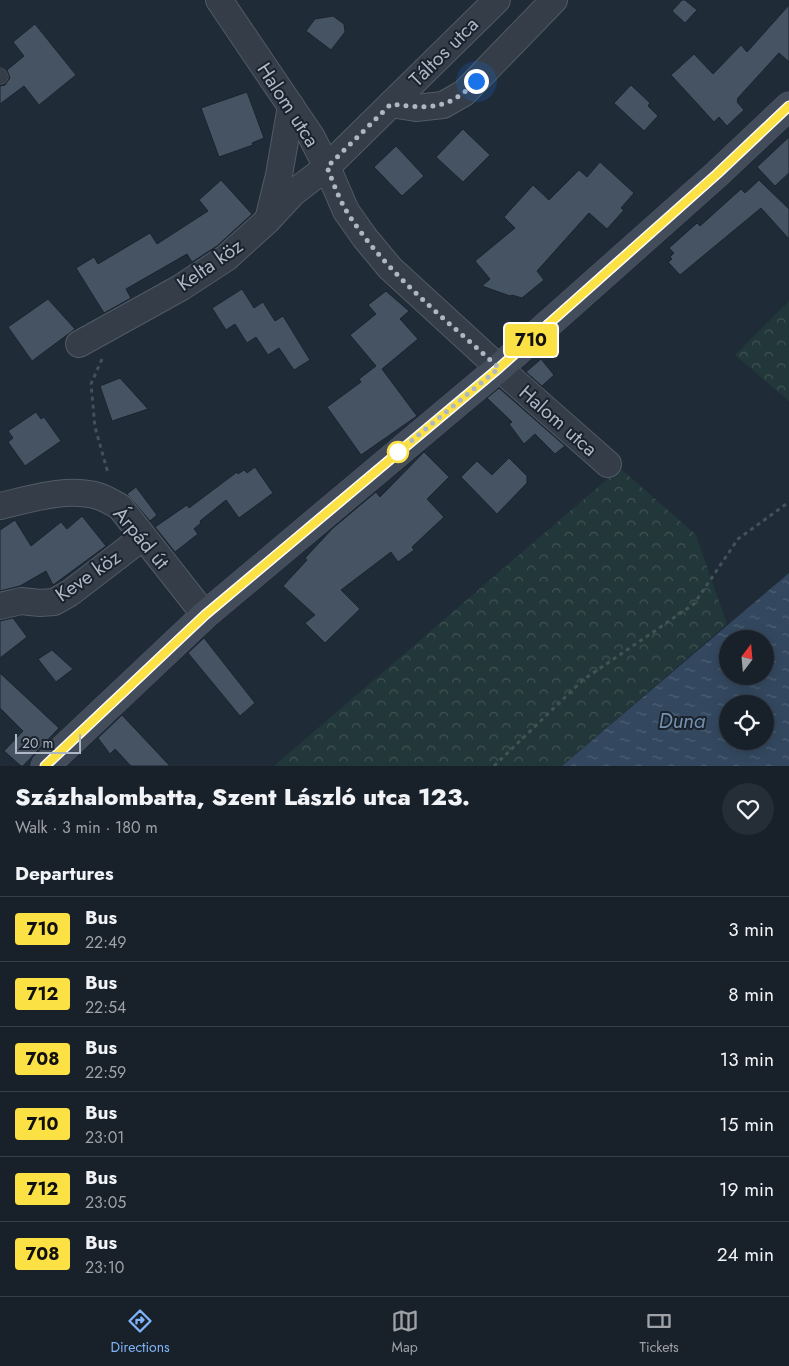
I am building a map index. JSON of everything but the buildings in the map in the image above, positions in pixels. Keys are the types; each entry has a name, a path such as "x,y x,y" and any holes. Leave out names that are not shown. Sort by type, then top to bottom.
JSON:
{"street":[{"name":"Halom utca","path":"219,0 310,136 327,167 346,211 390,268 608,464"},
{"name":"Táltos utca","path":"327,167 496,0"},
{"path":"391,104 416,108 443,105 464,94 554,0"},
{"path":"268,220 279,175 291,106"},
{"path":"45,766 205,615 499,368 717,174 789,106"},
{"name":"Kelta köz","path":"80,344 180,288 226,258 268,220 293,193 327,167"},
{"name":"Árpád út","path":"0,506 49,495 80,493 100,496 120,507 205,615"},
{"name":"Keve köz","path":"0,606 21,601 54,602 70,593 143,537"}],"path":[{"path":"103,355 91,384 93,410 95,427 108,475 120,507"},
{"path":"494,766 583,680 694,604 738,539 789,502"}],"green space":[{"path":"789,301 789,401 735,355"},
{"path":"620,468 696,535 727,624 562,766 274,766"}],"water":[{"name":"Duna","path":"789,573 789,766 562,766 719,633 719,685 774,685 774,630 722,630"}],"bus line":[{"name":"710","path":"45,766 205,615 499,368 717,174 789,106"}],"route":[{"path":"398,452 499,368 390,268 346,211 327,167 391,104 416,108 443,105 464,94 476,81"}]}
